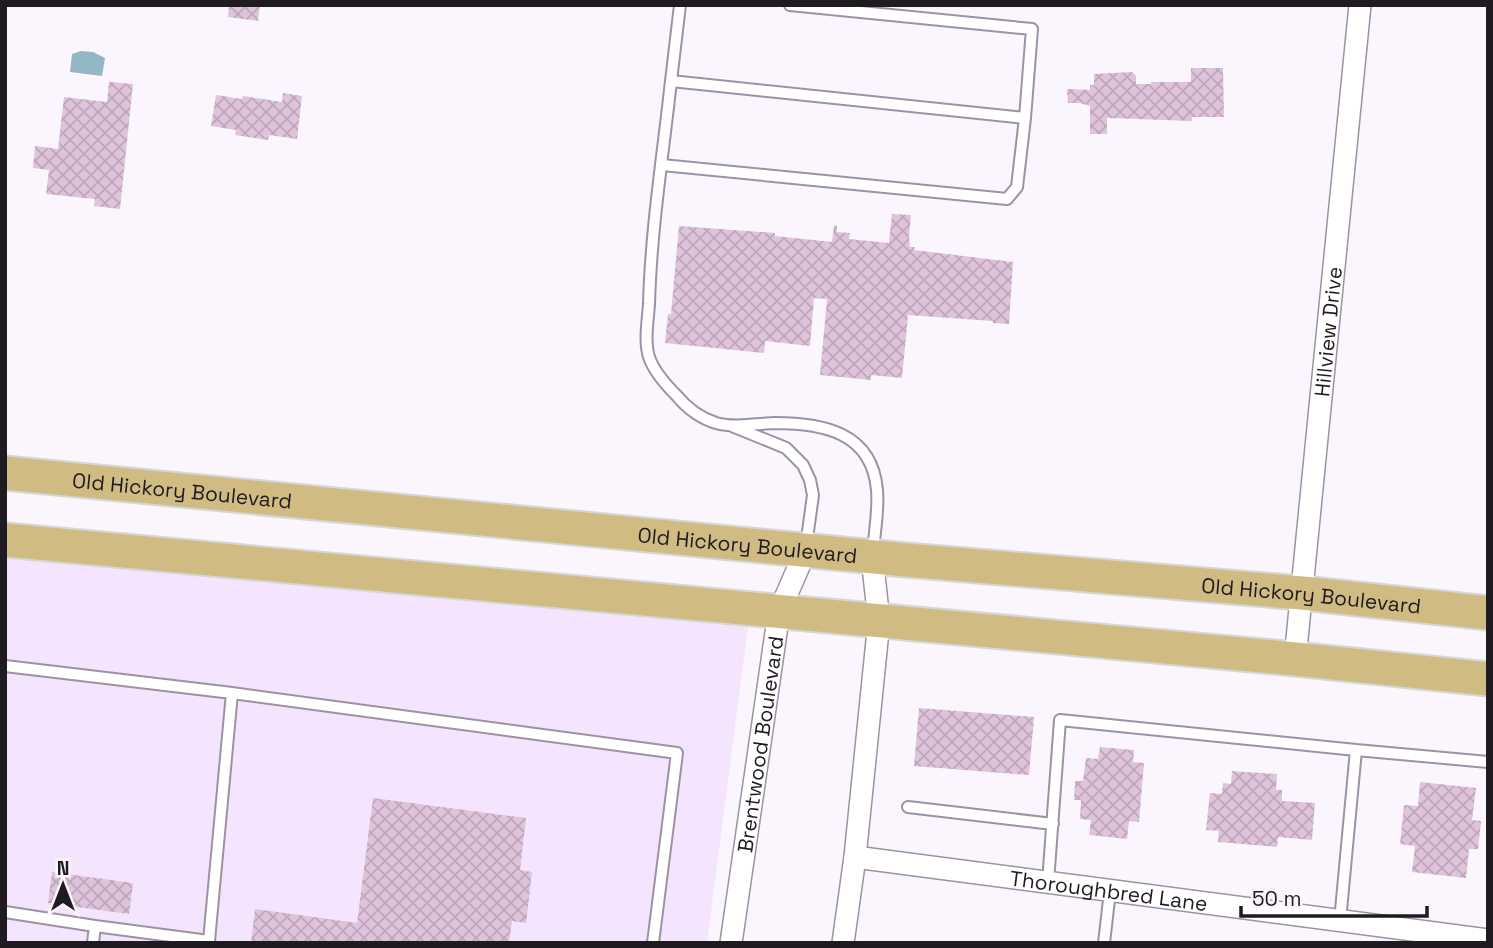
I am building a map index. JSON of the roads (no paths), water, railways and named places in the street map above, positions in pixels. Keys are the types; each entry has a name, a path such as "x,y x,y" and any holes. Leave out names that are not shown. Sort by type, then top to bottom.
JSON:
{"main road":[{"name":"Old Hickory Boulevard","path":"5,473 872,557 1302,593 1488,612"},
{"path":"5,540 1488,679"}],"street":[{"name":"Hillview Drive","path":"1295,659 1360,5"},
{"name":"Brentwood Boulevard","path":"731,943 779,612 806,550"},
{"path":"844,943 879,621 872,557"},
{"name":"Thoroughbred Lane","path":"855,857 1488,940"}],"lane":[{"path":"680,5 649,294 649,355 658,374 683,403 701,416 786,448 803,465 813,495 806,550"},
{"path":"662,165 1007,199 1017,187 1032,29 790,5"},
{"path":"671,81 1025,118"},
{"path":"730,425 777,423 823,427 841,433 858,445 871,467 877,490 872,557"},
{"path":"5,666 232,692 677,753 653,943"},
{"path":"5,912 209,942 232,692"},
{"path":"1048,882 1060,720 1488,762"},
{"path":"1340,921 1356,750"},
{"path":"908,807 1053,824"},
{"path":"1104,943 1110,891"},
{"path":"93,943 95,926"}],"water":[{"path":"81,51 93,52 105,58 102,76 70,72 72,54"}]}
